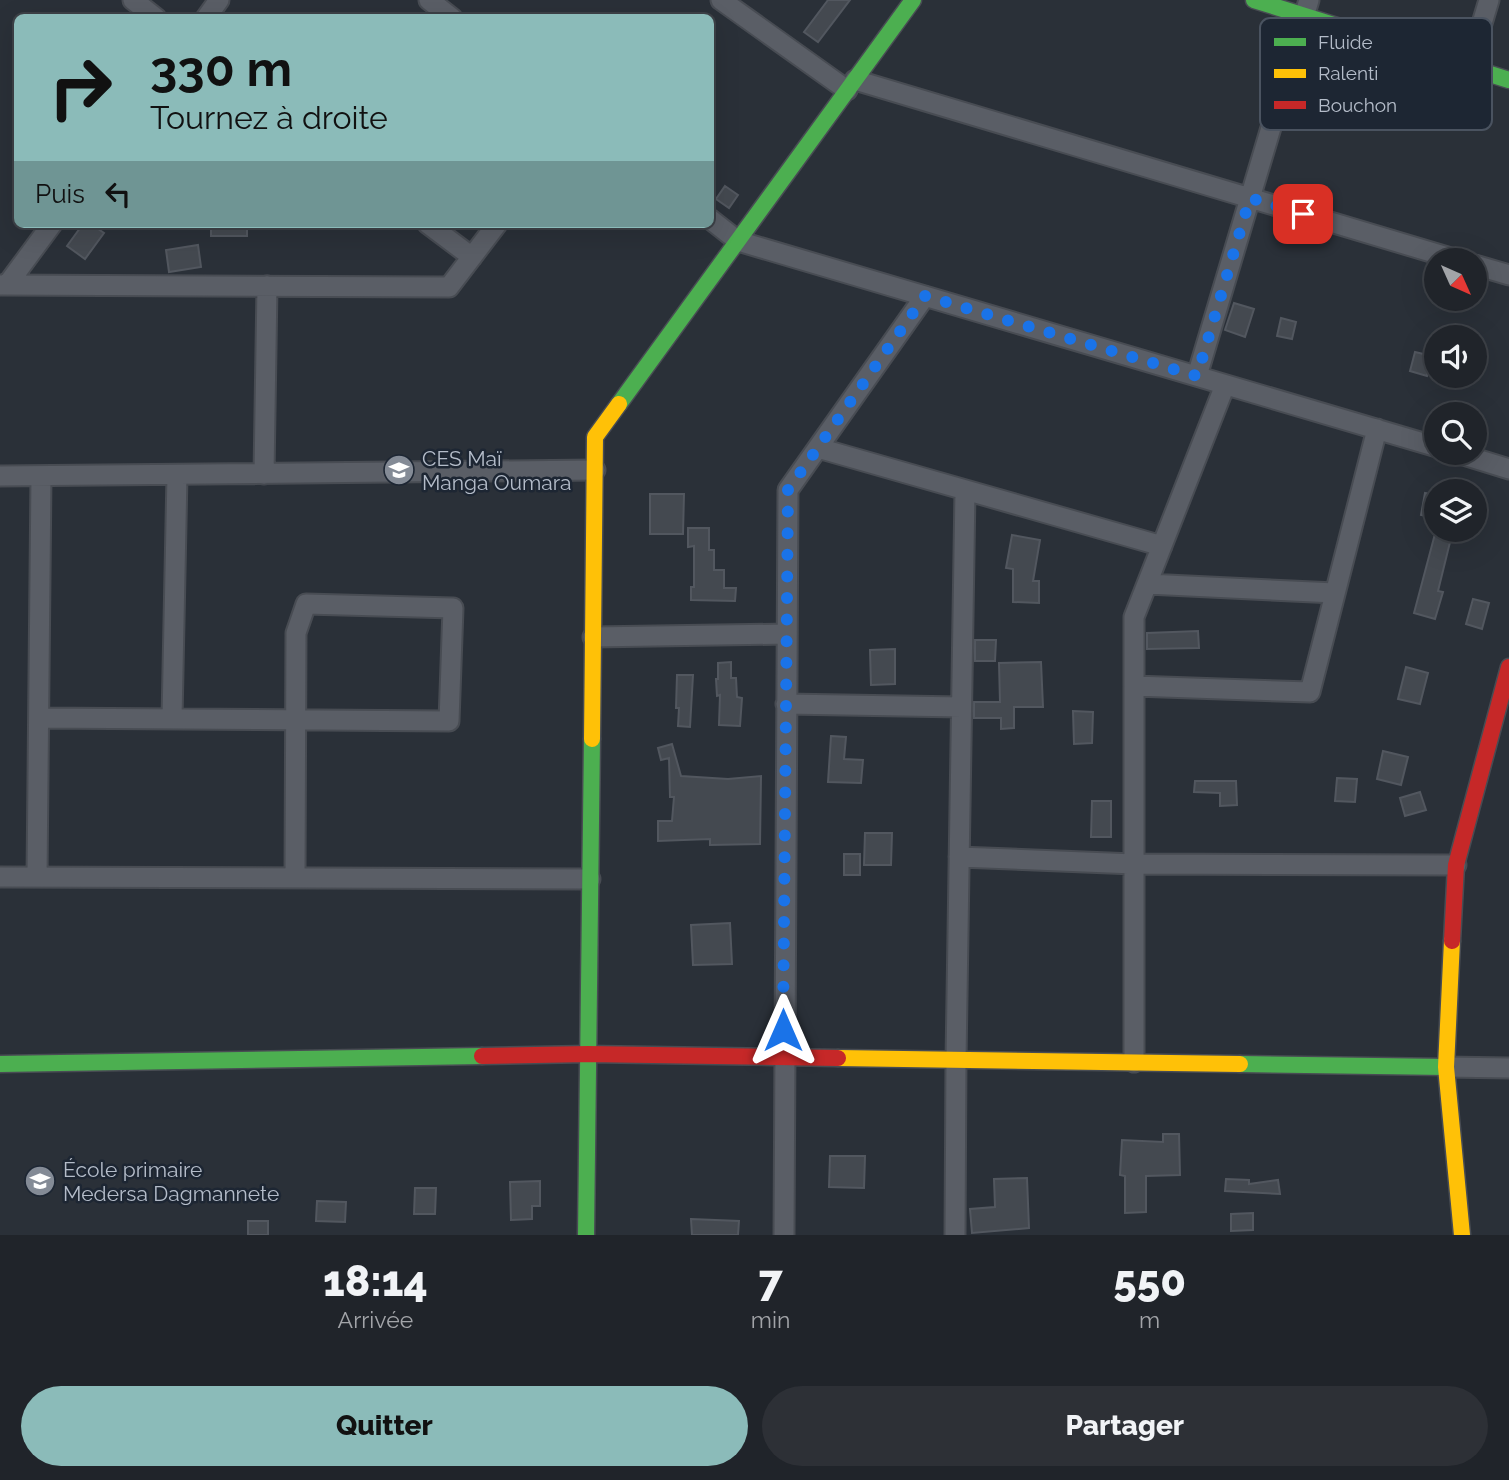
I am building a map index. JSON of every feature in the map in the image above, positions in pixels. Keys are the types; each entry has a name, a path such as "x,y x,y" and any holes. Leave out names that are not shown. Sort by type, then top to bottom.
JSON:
{"street":[{"path":"133,0 151,14"},
{"path":"720,0 851,85 1424,250"},
{"path":"586,1235 595,437 913,0"},
{"path":"1254,0 1307,8 1334,18"},
{"path":"1484,18 1489,0"},
{"path":"435,2 448,14"},
{"path":"1492,74 1509,80"},
{"path":"1197,376 1270,130"},
{"path":"714,222 738,241 1424,443"},
{"path":"3,285 49,228"},
{"path":"433,228 472,257"},
{"path":"3,285 449,287 494,228"},
{"path":"1488,269 1509,275"},
{"path":"264,474 267,286"},
{"path":"784,1235 788,490 925,296"},
{"path":"1134,1062 1134,617 1225,385"},
{"path":"1134,686 1310,692 1377,429"},
{"path":"818,448 1162,546"},
{"path":"1487,462 1509,468"},
{"path":"0,476 595,470"},
{"path":"172,719 177,475"},
{"path":"37,877 41,476"},
{"path":"956,1235 956,1060 965,490"},
{"path":"1147,584 1335,593"},
{"path":"39,718 296,720 449,721 453,608 306,604 296,633 296,720 295,878"},
{"path":"593,637 787,634"},
{"path":"1462,1235 1446,1067 1456,865 1509,667"},
{"path":"786,704 961,707"},
{"path":"959,857 1134,864 1456,865"},
{"path":"0,877 590,879"},
{"path":"0,1064 588,1054 1509,1068"}],"building":[{"path":"828,0 850,0 818,42 804,32"},
{"path":"725,186 738,195 729,208 716,199"},
{"path":"80,228 97,228 104,233 85,259 67,246"},
{"path":"211,228 247,228 247,236 211,236"},
{"path":"198,245 201,267 169,272 166,250"},
{"path":"1234,303 1254,309 1245,337 1225,330"},
{"path":"1281,318 1296,322 1292,339 1277,336"},
{"path":"1415,352 1424,354 1424,375 1410,371"},
{"path":"650,494 684,494 683,534 650,534"},
{"path":"688,528 709,528 709,550 714,550 714,570 724,570 724,588 736,588 735,601 691,600 691,587 694,587 694,546 688,547"},
{"path":"1012,535 1040,540 1033,581 1039,581 1039,603 1013,602 1013,569 1006,568"},
{"path":"1433,542 1450,542 1438,591 1443,592 1435,619 1414,613"},
{"path":"1473,599 1489,603 1482,629 1466,624"},
{"path":"1198,631 1199,648 1147,649 1147,633"},
{"path":"975,640 996,640 995,661 975,661"},
{"path":"895,649 895,684 871,685 870,650"},
{"path":"731,662 731,678 736,678 737,697 742,698 740,726 719,725 720,695 717,696 716,679 718,663"},
{"path":"1041,662 1043,707 1014,707 1014,728 1001,729 1001,718 974,718 974,702 1000,702 999,663"},
{"path":"1406,667 1428,673 1420,704 1398,699"},
{"path":"677,675 693,675 690,727 678,726"},
{"path":"1073,711 1093,712 1092,743 1074,744"},
{"path":"831,736 846,737 844,759 863,760 861,783 828,782"},
{"path":"672,744 681,776 728,779 761,776 760,844 710,845 710,839 658,841 658,821 672,821 674,797 670,797 669,758 661,760 658,748"},
{"path":"1383,751 1408,757 1401,785 1377,779"},
{"path":"1337,778 1357,779 1355,802 1335,801"},
{"path":"1195,781 1236,781 1237,805 1220,806 1220,793 1194,792"},
{"path":"1420,792 1426,810 1405,816 1400,798"},
{"path":"1092,801 1111,801 1111,837 1091,837"},
{"path":"865,833 892,833 891,865 864,865"},
{"path":"844,854 860,854 860,875 844,875"},
{"path":"730,923 732,964 693,965 691,925"},
{"path":"1163,1134 1179,1134 1180,1175 1146,1176 1146,1212 1125,1213 1125,1176 1120,1175 1122,1140 1163,1142"},
{"path":"830,1156 865,1156 864,1188 829,1187"},
{"path":"1027,1178 1029,1228 972,1233 970,1209 995,1207 994,1179"},
{"path":"1226,1179 1249,1180 1249,1184 1278,1180 1280,1194 1225,1191"},
{"path":"540,1181 540,1206 532,1206 532,1219 511,1220 510,1182"},
{"path":"415,1188 436,1188 435,1214 414,1214"},
{"path":"317,1201 346,1202 345,1222 316,1221"},
{"path":"1253,1213 1253,1230 1231,1231 1231,1214"},
{"path":"691,1219 739,1221 738,1235 692,1235"},
{"path":"248,1221 268,1221 268,1235 248,1235"}],"traffic: fast":[{"path":"619,404 913,0"},
{"path":"1254,0 1311,18"},
{"path":"1492,75 1509,80"},
{"path":"586,1235 592,739"},
{"path":"0,1064 482,1056"},
{"path":"1240,1064 1446,1067"}],"traffic: slow":[{"path":"592,739 595,437 619,404"},
{"path":"1452,941 1446,1067 1462,1235"},
{"path":"838,1058 1240,1064"}],"traffic: jam":[{"path":"1452,941 1456,865 1509,667"},
{"path":"482,1056 588,1054 838,1058"}],"place":[{"name":"CES Maï Manga Oumara","path":"399,470"},
{"name":"École primaire Medersa Dagmannete","path":"40,1181"}],"route":[{"path":"783,1030 788,490 925,296 1197,376 1250,198 1303,214"}]}
